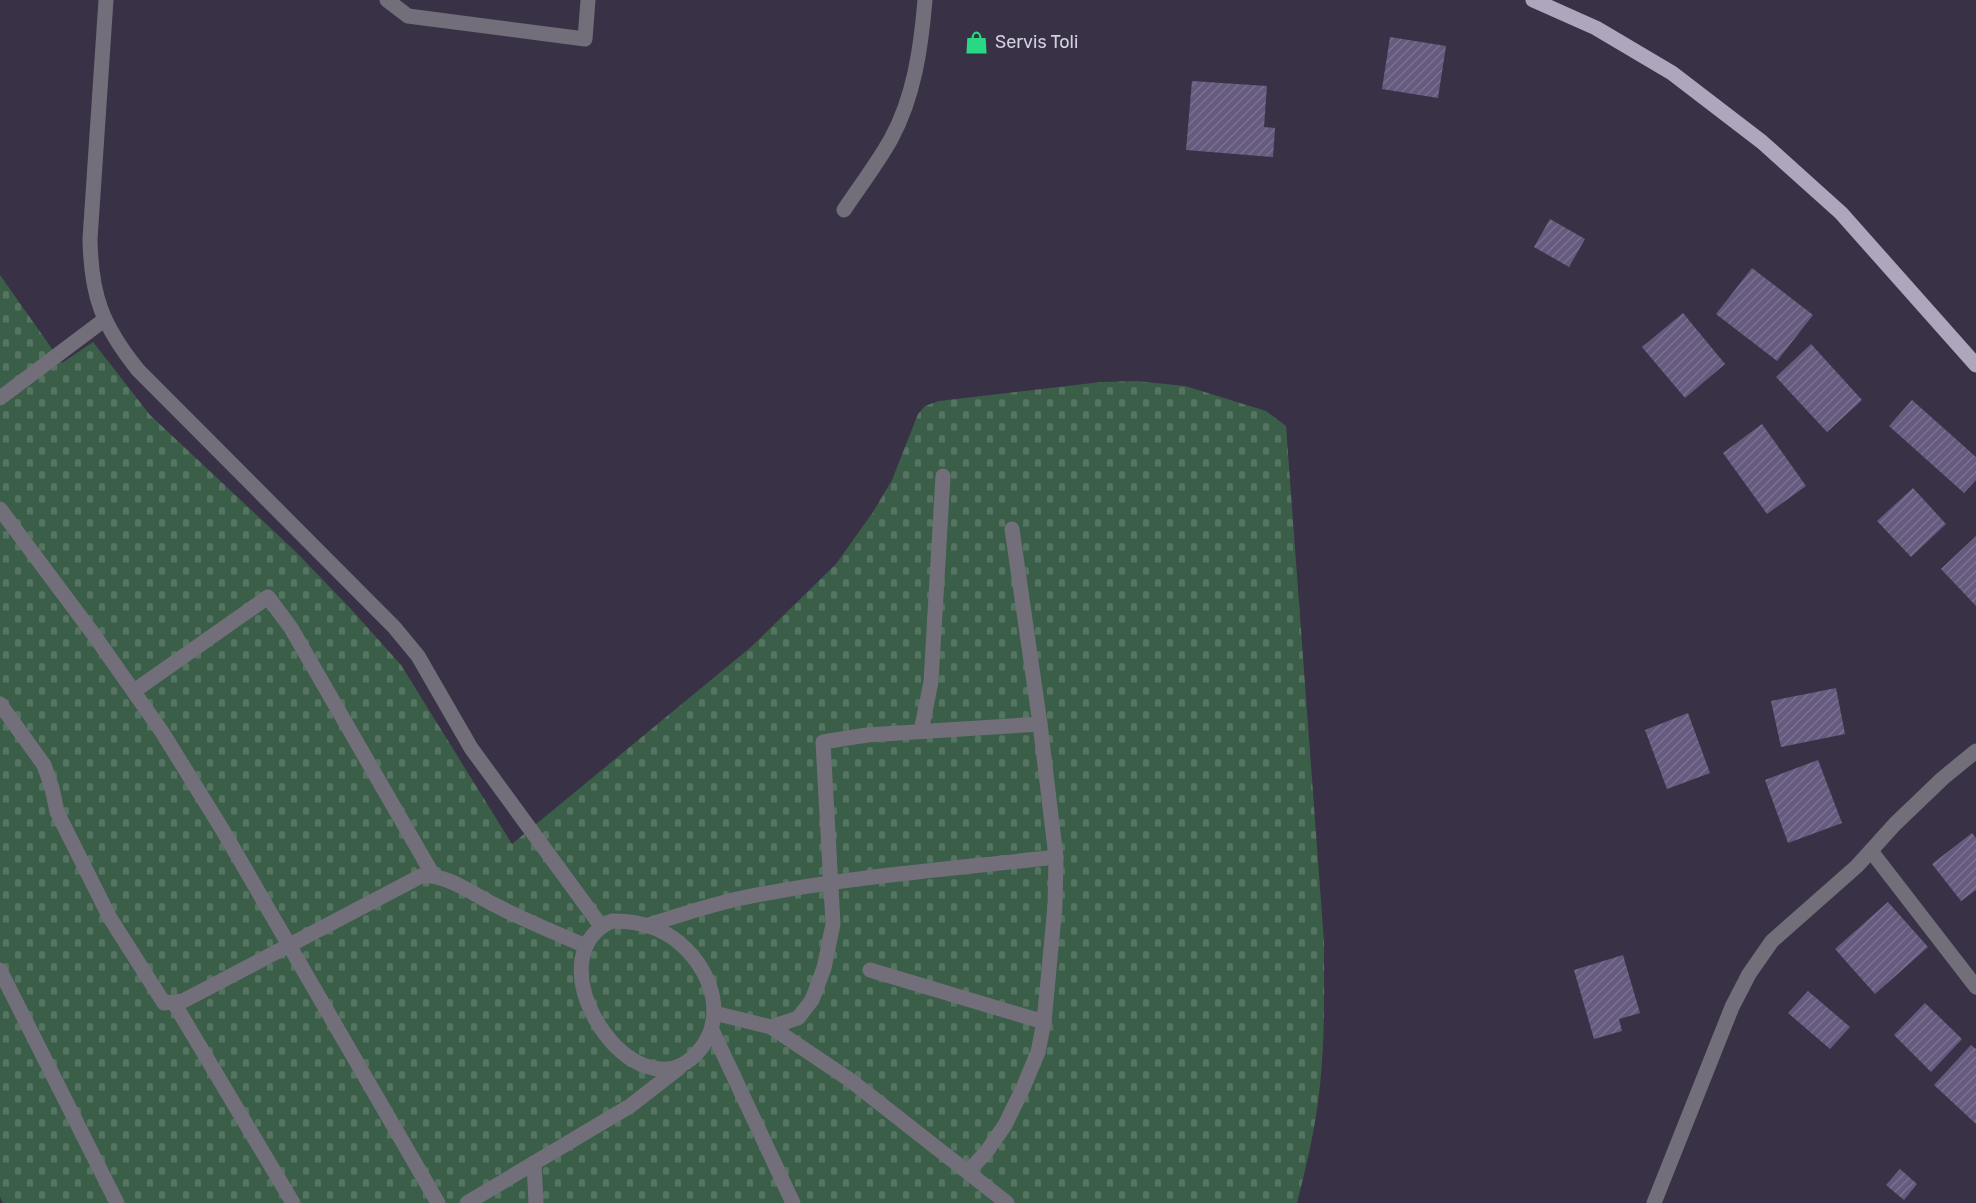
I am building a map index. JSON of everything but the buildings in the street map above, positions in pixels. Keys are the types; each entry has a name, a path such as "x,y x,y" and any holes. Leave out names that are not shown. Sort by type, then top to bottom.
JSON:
{"main road":[{"path":"1533,0 1596,28 1672,73 1762,142 1841,213 1976,365"}],"street":[{"path":"106,0 90,239 90,268 104,320 118,346 138,370 394,627 418,656 471,747 601,926"},
{"path":"387,0 408,16 585,39 588,0"},
{"path":"844,210 891,139 909,97 922,39 926,0"},
{"path":"0,398 104,320"},
{"path":"921,731 931,682 943,476"},
{"path":"0,509 162,732 290,945 438,1203"},
{"path":"968,1172 1005,1125 1038,1052 1044,1022 1055,906 1056,857 1040,724 1012,529"},
{"path":"134,691 268,597 291,628 433,875"},
{"path":"0,704 44,765 57,812 110,918 165,1003 174,1004 183,1001 422,876 433,875 447,880 498,907 586,946"},
{"path":"771,1028 798,1018 812,1000 824,968 833,924 824,742 867,735 1040,724"},
{"path":"1654,1203 1732,1007 1749,974 1772,941 1857,866 1895,824 1943,778 1976,751"},
{"path":"1871,851 1976,987"},
{"path":"645,926 741,898 831,884 1056,857"},
{"path":"467,1203 630,1106 693,1058 705,1044 712,1030 714,1013 712,990 692,954 664,933 645,926 628,921 612,921 601,926 586,946 582,965 583,988 590,1011 604,1034 622,1052 656,1069 679,1068"},
{"path":"0,970 117,1203"},
{"path":"870,970 1044,1022"},
{"path":"174,1004 293,1203"},
{"path":"714,1013 771,1028 850,1080 1007,1203"},
{"path":"712,1030 793,1203"},
{"path":"534,1163 536,1203"}],"green space":[{"path":"0,275 62,363 93,342 150,415 295,551 350,608 401,665 512,844 751,647 836,564 873,512 892,480 918,414 925,406 939,401 1101,382 1137,381 1185,386 1266,411 1286,426 1324,942 1322,1067 1311,1144 1297,1203 3,1203 0,1197"}],"place":[{"name":"Servis Toli","path":"977,42"}]}
